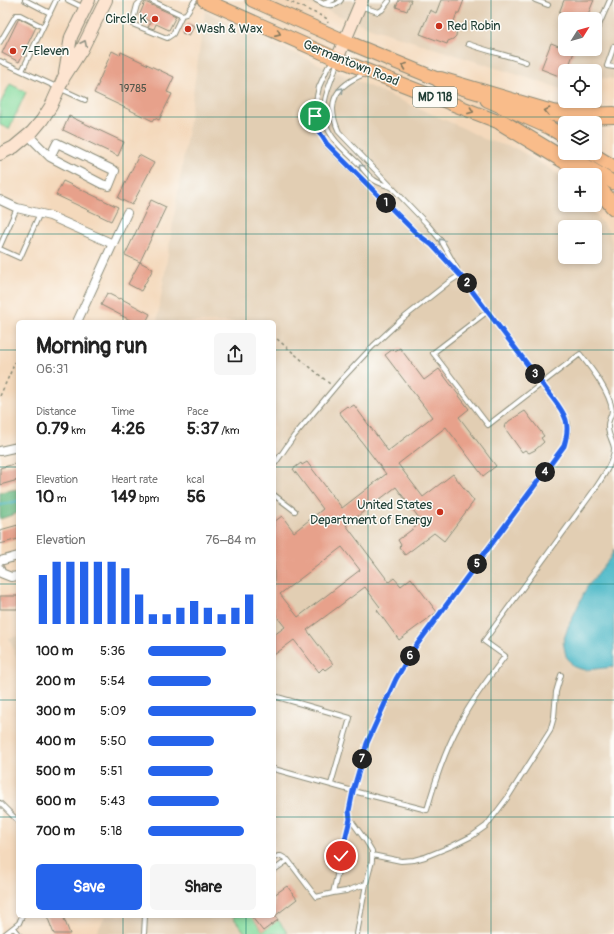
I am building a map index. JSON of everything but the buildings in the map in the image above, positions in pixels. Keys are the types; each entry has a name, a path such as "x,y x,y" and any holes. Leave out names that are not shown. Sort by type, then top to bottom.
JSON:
{"highway":[{"path":"440,80 552,113 579,116 614,115"},
{"path":"501,122 575,168"},
{"path":"602,192 614,207"}],"main road":[{"name":"Germantown Road","path":"204,0 337,59 501,122 541,139 558,149"},
{"name":"Germantown Road","path":"252,0 345,41 440,80 558,133"},
{"name":"Germantown Road","path":"577,160 614,184"},
{"path":"602,160 614,167"}],"street":[{"path":"0,154 14,147 28,136 42,120 51,106 64,77 82,49 106,0"},
{"path":"337,59 361,3"},
{"path":"64,77 71,37 87,4"},
{"path":"28,136 50,156 102,184 109,186 115,171 57,143 50,156"},
{"path":"0,200 17,208 50,216 113,244"},
{"path":"78,320 127,213"},
{"path":"0,452 16,448"},
{"path":"0,561 16,557"},
{"path":"0,569 2,573 11,577 16,576"}],"lane":[{"path":"25,0 50,13"},
{"path":"22,71 56,0"},
{"path":"68,0 87,4"},
{"path":"142,0 137,5 132,24 167,38 173,34 182,15 186,14 190,10 195,0"},
{"path":"150,0 182,15"},
{"path":"316,0 332,6 339,3 341,0"},
{"path":"324,4 329,0"},
{"path":"324,4 333,0"},
{"path":"535,0 548,5"},
{"path":"602,18 610,0"},
{"path":"361,3 378,12 382,10 389,1"},
{"path":"0,42 16,15 20,15 43,27"},
{"path":"468,44 487,52 506,55 526,62"},
{"path":"614,46 607,66 614,67"},
{"path":"337,59 335,70 327,89 324,104 323,112 326,127 336,141 374,180 393,188"},
{"path":"333,893 350,819 349,811 353,791 370,736 396,679 413,650 564,446 568,423 561,409 460,275 432,245 416,233 345,163 327,144 318,130 315,116 319,87 328,67 337,59"},
{"path":"0,61 85,100"},
{"path":"369,72 353,79 342,87 334,101 332,113 339,132 427,224 442,242 460,275"},
{"path":"17,208 0,248 20,258 40,213"},
{"path":"276,462 294,436 362,357 388,331 449,282 460,275"},
{"path":"276,770 427,810 441,767 459,724 473,701 505,656 484,641 595,489 607,469 614,448 607,426 612,410 604,390 595,374 580,354 488,425 433,353 488,311"},
{"path":"276,497 295,511"},
{"path":"372,855 401,861 414,860 452,846 472,836 486,826 508,797 550,731 554,717 556,692 561,675"},
{"path":"276,697 350,718 330,784"},
{"path":"0,803 16,819"},
{"path":"350,819 372,851 372,861 366,884 357,934"},
{"path":"276,858 282,856 288,860 316,897 346,891 366,884"},
{"path":"276,869 288,860"},
{"path":"5,934 20,923 21,918"},
{"path":"144,934 145,918"},
{"path":"14,928 19,934"}],"path":[{"path":"286,0 326,18 328,23 332,25"},
{"path":"277,339 335,388"},
{"path":"0,396 16,360"}],"shaded area":[{"path":"300,0 614,0 614,79 602,78 602,64 558,64 558,88 371,28"},
{"path":"205,11 276,45 463,128 484,139 517,149 558,174 558,212 594,212 600,220 558,220 558,264 602,264 602,223 609,232 614,247 614,929 602,934 96,934 104,918 276,918 276,320 157,320"},
{"path":"16,636 16,656 9,638"}],"green space":[{"path":"10,84 26,92 9,129 0,125 0,104"},
{"path":"16,489 16,514 0,519 0,492"},
{"path":"234,918 253,918 263,931 278,920 288,934 246,934"}],"water":[{"path":"614,550 614,667 585,670 574,667 566,656 563,642 568,627 587,587 610,558"}],"waterway":[{"path":"0,505 16,501"}],"place":[{"name":"Circle K","path":"155,19"},
{"name":"Red Robin","path":"439,26"},
{"name":"Wash & Wax","path":"188,29"},
{"name":"7-Eleven","path":"13,51"},
{"name":"United States Department of Energy","path":"440,512"}],"route":[{"path":"315,116 318,130 327,144 416,233 432,245 460,275 561,409 568,423 564,446 413,650 396,679 367,743 353,791 349,811 350,819 341,856"}]}
